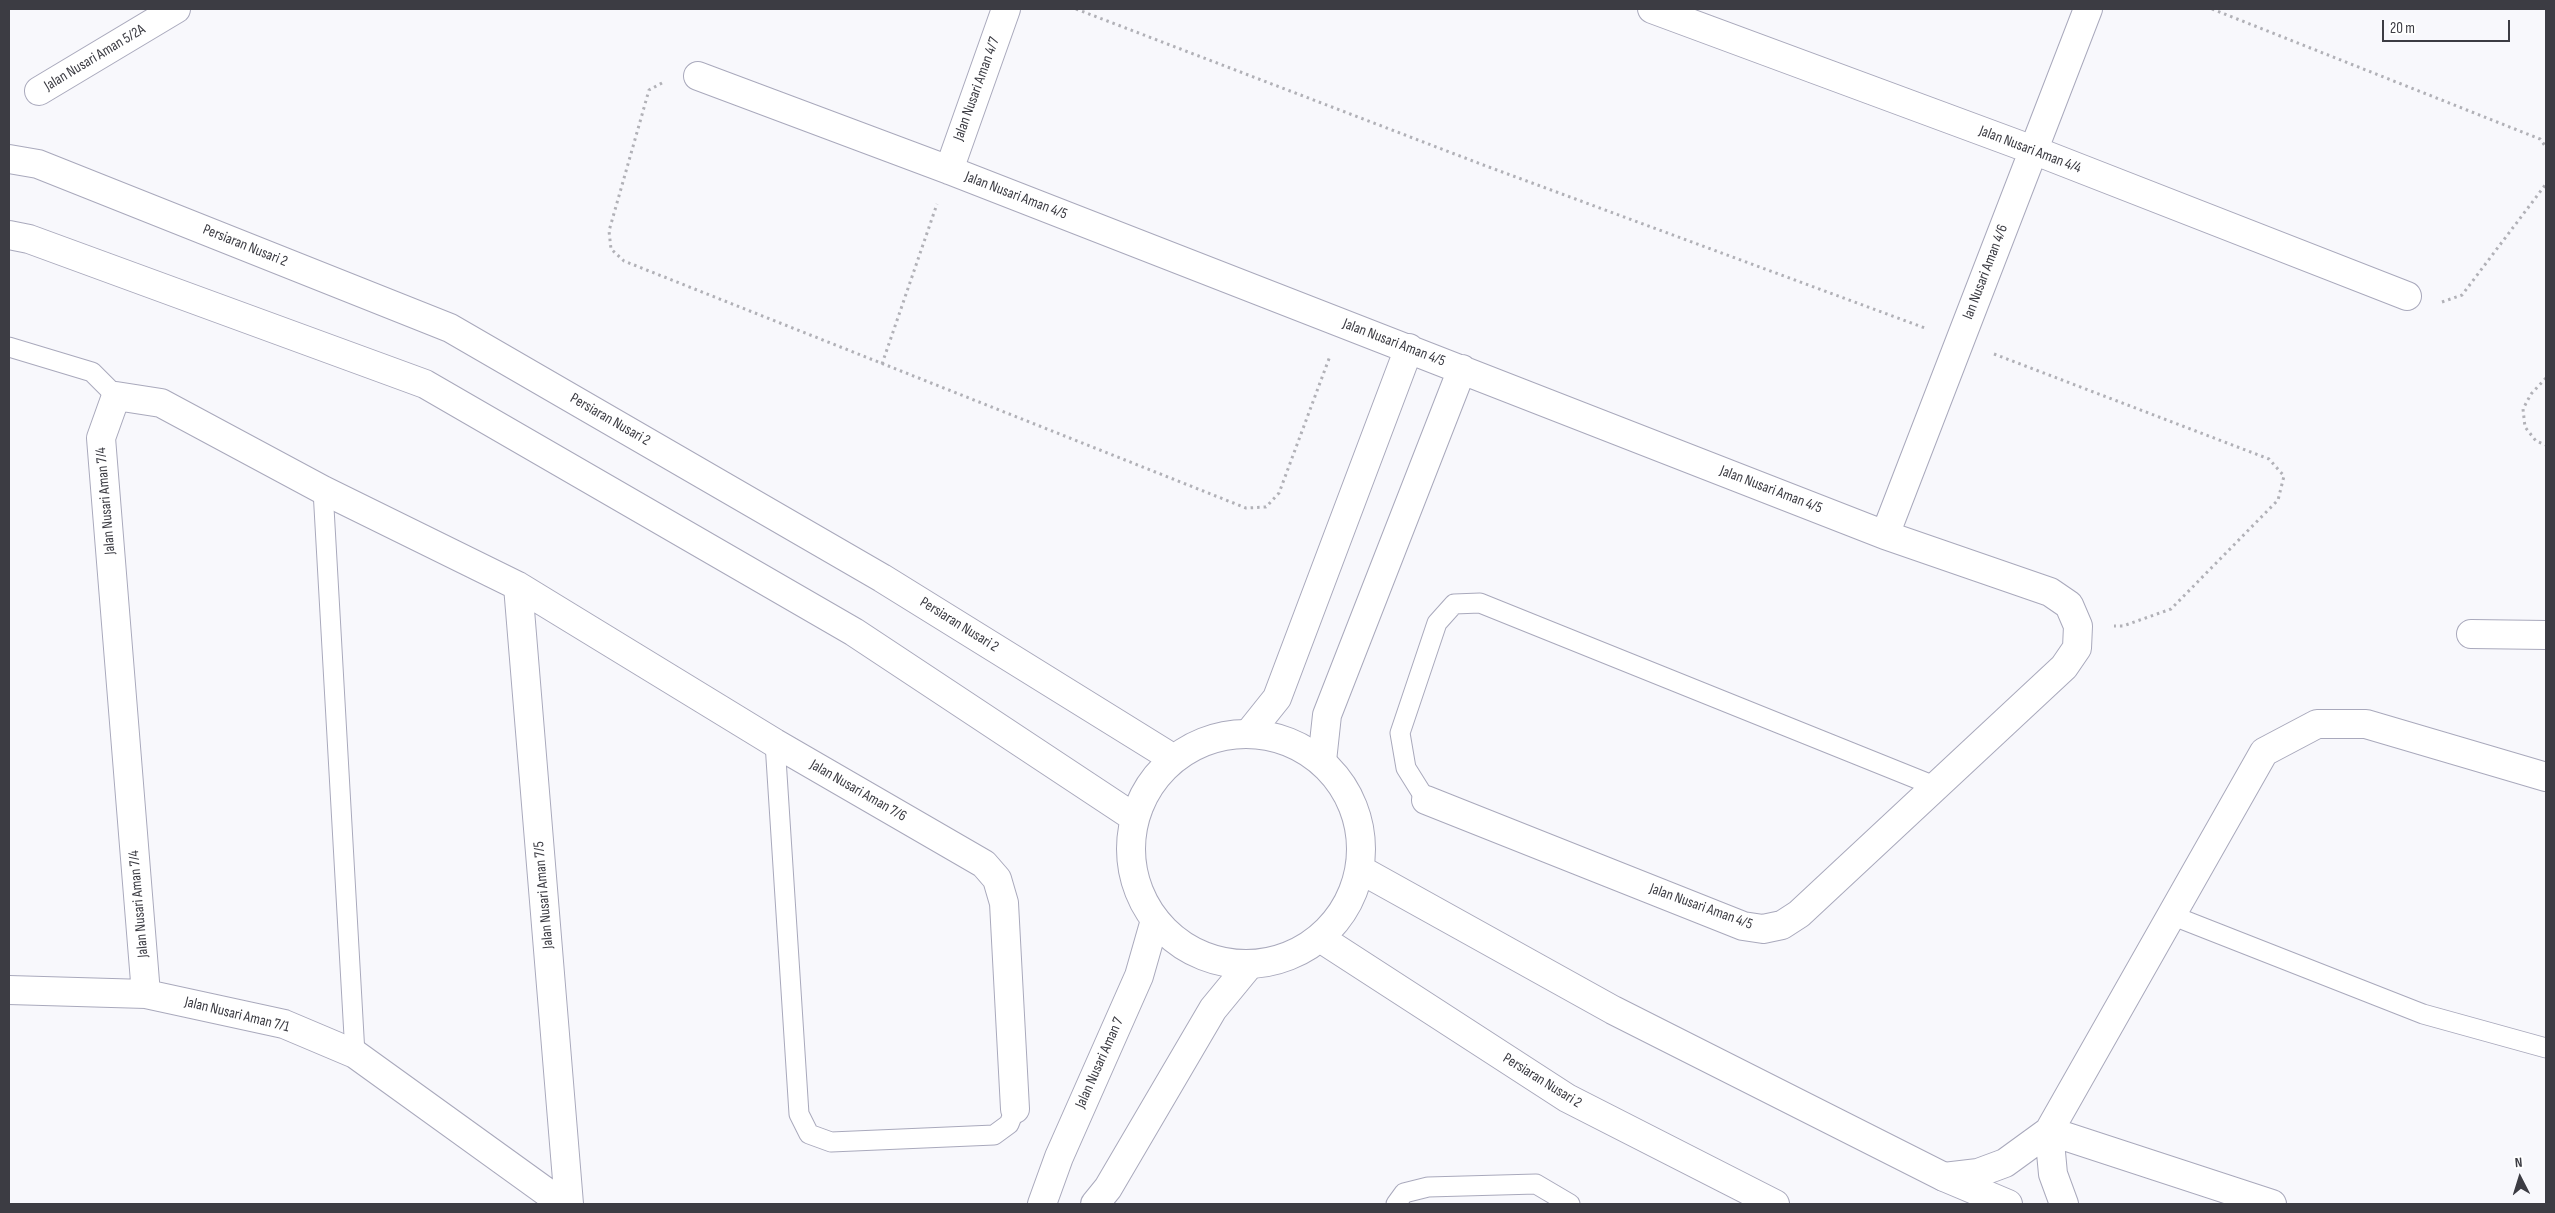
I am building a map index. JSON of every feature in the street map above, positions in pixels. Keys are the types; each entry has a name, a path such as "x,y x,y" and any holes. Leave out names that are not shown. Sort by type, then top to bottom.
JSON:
{"street":[{"name":"Jalan Nusari Aman 5/2A","path":"39,91 176,9"},
{"name":"Jalan Nusari Aman 4/7","path":"949,170 1006,9"},
{"name":"Jalan Nusari Aman 4/4","path":"1652,9 2033,150 2407,296"},
{"name":"lan Nusari Aman 4/6","path":"1884,535 2088,9"},
{"name":"Jalan Nusari Aman 4/5","path":"698,76 949,170 1409,348 1884,535 2050,592 2068,605 2078,626 2076,648 2064,667 1799,914 1782,925 1763,929 1743,926 1426,800"},
{"name":"Persiaran Nusari 2","path":"9,159 38,164 450,328 882,578 1174,759"},
{"path":"9,235 28,239 425,384 854,632 1135,818"},
{"path":"1248,733 1277,698 1409,348"},
{"path":"1322,762 1327,715 1462,369"},
{"path":"116,396 161,403 323,490 518,586"},
{"name":"Jalan Nusari Aman 7/4","path":"116,396 101,438 146,994"},
{"name":"Jalan Nusari Aman 7/6","path":"518,586 775,743 984,864 997,879 1004,903 1015,1109"},
{"name":"Jalan Nusari Aman 7/5","path":"518,586 569,1204"},
{"path":"2471,634 2546,635"},
{"path":"1944,1177 1978,1174 2004,1163 2049,1131 2264,752 2317,724 2366,724 2546,777"},
{"path":"1248,733 1288,741 1322,762 1348,793 1361,830 1360,870 1347,907 1320,938 1285,957 1250,964 1214,959 1181,944 1155,920 1138,888 1130,854 1135,818 1150,786 1174,759 1209,740 1248,733"},
{"path":"1360,870 1613,1010 1944,1177 2008,1204"},
{"name":"Jalan Nusari Aman 7","path":"1042,1204 1058,1157 1139,976 1155,920"},
{"name":"Persiaran Nusari 2","path":"1320,938 1567,1098 1775,1204"},
{"path":"1095,1204 1108,1188 1213,1009 1250,964"},
{"name":"Jalan Nusari Aman 7/1","path":"9,990 146,994 284,1024 356,1054 563,1204"},
{"path":"2049,1131 2053,1174 2064,1204"},
{"path":"2049,1131 2272,1204"}],"lane":[{"path":"9,347 92,372 116,396"},
{"path":"323,490 356,1054"},
{"path":"1426,800 1406,768 1400,733 1437,623 1454,604 1480,603 1936,787"},
{"path":"775,743 799,1114 809,1134 831,1142 994,1135 1008,1124 1015,1109"},
{"path":"2171,915 2423,1014 2546,1048"},
{"path":"1396,1204 1404,1193 1428,1188 1536,1184 1570,1204"}],"path":[{"path":"1076,9 1486,166 1960,341 2268,459 2284,476 2278,500 2171,609 2123,626 2078,626"},
{"path":"2212,9 2540,140 2546,147"},
{"path":"698,76 669,79 649,90 609,231 611,249 624,261 1246,508 1266,507 1279,493 1343,323"},
{"path":"882,364 949,170"},
{"path":"2407,296 2444,303 2462,295 2546,184"},
{"path":"2546,378 2531,394 2523,409 2525,427 2536,441 2546,445"}]}
